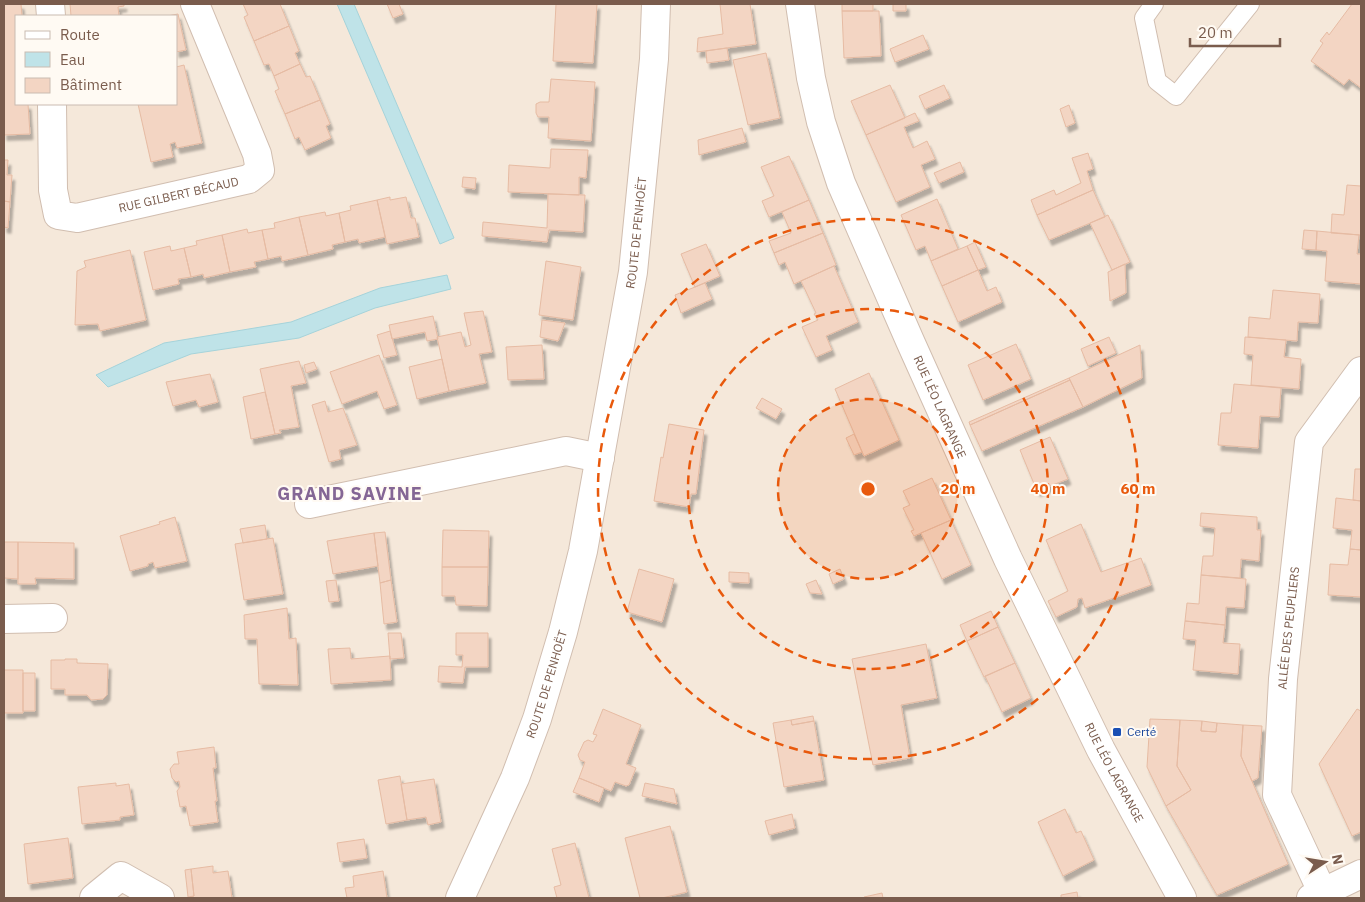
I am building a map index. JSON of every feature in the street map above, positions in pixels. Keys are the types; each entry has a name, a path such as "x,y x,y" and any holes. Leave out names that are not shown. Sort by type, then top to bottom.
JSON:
{"street":[{"name":"RUE GILBERT BÉCAUD","path":"52,105 53,190 58,215 77,218 249,179 260,170 257,154 195,4"},
{"name":"ROUTE DE PENHOËT","path":"460,898 515,778 537,719 563,632 582,551 633,272 654,59 656,4"},
{"name":"RUE LÉO LAGRANGE","path":"800,4 813,87 821,122 841,183 1008,559 1101,750 1182,898"},
{"name":"ALLÉE DES PEUPLIERS","path":"1320,896 1277,795 1283,679 1309,442 1361,371"},
{"path":"309,504 566,452 600,458"},
{"path":"4,619 53,618"},
{"path":"1320,896 1361,874"},
{"path":"94,898 121,876 160,898"}],"lane":[{"path":"1154,4 1144,18 1156,81 1176,96 1250,4"}],"shaded area":[{"path":"4,4 1361,4 1361,898 4,898"}],"water":[{"path":"337,4 354,4 454,238 440,244"},
{"path":"447,275 451,289 375,308 299,338 191,354 108,387 96,375 164,343 291,322 380,288"}],"building":[{"path":"4,4 21,4 22,15 15,15 15,105 28,105 30,134 4,135"},
{"path":"70,4 124,4 124,6 118,7 119,15 71,15"},
{"path":"243,4 280,4 289,26 254,41 244,17 248,15"},
{"path":"387,4 399,4 403,14 393,18"},
{"path":"556,4 597,4 593,63 553,61"},
{"path":"720,4 750,4 756,44 697,52 698,38 723,34"},
{"path":"842,4 873,4 873,11 842,11"},
{"path":"893,4 906,4 906,11 893,11"},
{"path":"1352,4 1361,4 1361,88 1349,79 1344,85 1311,61 1323,43 1320,41 1327,32 1329,35"},
{"path":"842,11 879,11 881,56 844,58"},
{"path":"178,14 186,50 178,52 178,15 172,15"},
{"path":"289,26 299,51 295,53 300,64 274,76 269,64 264,65 254,41"},
{"path":"923,35 929,49 895,62 890,49"},
{"path":"727,48 729,60 707,63 706,51"},
{"path":"766,53 780,118 748,125 733,60"},
{"path":"300,64 306,77 310,76 320,100 285,114 275,91 279,89 274,76"},
{"path":"184,65 202,143 177,148 175,142 170,144 173,157 151,162 138,105 178,105 178,66"},
{"path":"551,79 595,82 591,141 548,138 549,117 538,117 536,104 549,102"},
{"path":"890,85 905,118 866,135 851,101"},
{"path":"944,85 950,98 925,109 919,96"},
{"path":"320,100 330,124 326,126 331,138 305,150 299,137 295,139 285,114"},
{"path":"1069,105 1075,123 1066,127 1060,109"},
{"path":"915,113 919,121 904,127 913,148 927,141 935,159 921,165 930,187 896,202 866,135"},
{"path":"742,128 746,142 699,155 698,140"},
{"path":"551,149 588,150 586,178 579,177 579,195 508,192 509,165 550,168"},
{"path":"1088,153 1093,169 1087,171 1093,190 1037,215 1031,200 1054,190 1056,195 1081,183 1072,158"},
{"path":"789,156 809,200 769,217 762,201 774,196 761,167"},
{"path":"4,160 8,160 7,175 12,175 10,202 4,201"},
{"path":"960,162 964,172 939,183 934,173"},
{"path":"463,177 476,178 475,189 462,187"},
{"path":"1347,185 1361,186 1361,235 1331,233 1332,214 1344,215"},
{"path":"1093,190 1105,217 1049,240 1037,215"},
{"path":"548,194 585,195 583,232 549,230 547,242 482,236 483,222 547,228"},
{"path":"390,197 390,200 406,197 411,218 415,218 419,237 387,244 377,200"},
{"path":"937,199 958,249 931,261 925,246 916,250 901,215"},
{"path":"377,200 385,237 359,243 358,239 345,242 339,213 351,210 350,206"},
{"path":"809,200 823,233 774,253 769,241 791,233 782,212"},
{"path":"4,201 10,202 8,228 4,227"},
{"path":"325,212 326,216 339,213 345,242 332,245 333,249 308,255 299,217"},
{"path":"1108,215 1130,262 1112,270 1090,223"},
{"path":"299,217 308,255 282,261 281,256 268,259 262,230 275,228 274,223"},
{"path":"247,229 248,233 262,230 268,259 254,262 256,267 230,272 222,235"},
{"path":"1304,230 1317,231 1316,250 1302,249"},
{"path":"1317,231 1359,235 1357,254 1361,254 1361,284 1325,281 1327,251 1316,250"},
{"path":"823,233 836,265 794,284 785,262 779,265 774,253"},
{"path":"222,235 230,272 204,278 203,274 191,277 184,248 197,245 196,241"},
{"path":"975,242 986,267 978,270 967,246"},
{"path":"706,244 720,276 695,287 681,254"},
{"path":"170,246 171,251 184,248 191,277 178,279 179,284 153,290 144,252"},
{"path":"967,246 978,270 942,286 931,261"},
{"path":"130,250 146,320 100,331 98,324 75,325 77,271 86,267 84,261"},
{"path":"546,261 581,267 573,320 539,315"},
{"path":"1125,264 1126,293 1110,301 1108,272"},
{"path":"834,266 858,322 826,336 832,350 816,357 802,327 818,320 801,281"},
{"path":"978,270 987,291 996,287 1002,302 958,322 942,286"},
{"path":"705,283 712,299 681,313 675,295"},
{"path":"1273,290 1320,294 1318,323 1298,322 1297,341 1248,337 1249,317 1270,319"},
{"path":"483,311 492,352 479,354 486,383 449,391 437,337 461,332 465,347 471,345 464,313"},
{"path":"433,316 438,339 427,341 425,332 392,339 389,325"},
{"path":"542,320 565,323 558,341 540,337"},
{"path":"390,331 397,355 384,358 377,335"},
{"path":"1109,337 1116,353 1088,366 1081,349"},
{"path":"1245,337 1286,340 1284,357 1301,359 1299,389 1251,385 1253,355 1244,354"},
{"path":"1016,344 1031,379 983,400 968,365"},
{"path":"542,345 544,379 508,380 506,347"},
{"path":"1140,345 1142,378 1083,407 1069,378"},
{"path":"379,355 397,405 384,409 377,391 342,404 330,372"},
{"path":"442,359 449,391 417,399 409,367"},
{"path":"299,361 306,383 291,386 299,427 279,430 281,433 275,434 260,369"},
{"path":"314,362 317,369 306,373 304,365"},
{"path":"869,373 899,440 864,456 835,389"},
{"path":"210,374 218,402 199,407 196,400 173,406 166,382"},
{"path":"1069,378 1070,380 970,425 969,422"},
{"path":"1070,380 1083,407 982,451 970,425"},
{"path":"1234,384 1281,388 1279,417 1260,416 1258,448 1218,445 1221,413 1231,413"},
{"path":"265,392 275,434 251,439 243,397"},
{"path":"762,398 782,409 776,419 756,408"},
{"path":"325,401 328,412 343,408 357,445 339,450 341,459 329,462 312,405"},
{"path":"669,424 704,430 696,494 691,494 689,507 654,501 661,457 663,458"},
{"path":"854,434 862,452 854,455 846,438"},
{"path":"1050,437 1068,479 1037,491 1020,450"},
{"path":"1355,469 1361,469 1361,501 1353,500"},
{"path":"932,478 951,520 914,536 911,531 914,530 903,508 910,505 903,491"},
{"path":"1336,498 1361,501 1361,550 1350,549 1352,530 1333,528"},
{"path":"1201,513 1257,517 1257,530 1261,530 1259,561 1241,559 1240,578 1201,575 1203,556 1213,556 1215,528 1200,526"},
{"path":"175,517 187,561 155,568 153,562 148,564 148,566 130,571 120,536 160,524 159,522"},
{"path":"951,520 971,565 942,579 921,533"},
{"path":"1081,524 1101,572 1141,558 1151,585 1085,608 1082,598 1078,599 1077,607 1056,617 1048,601 1068,591 1046,540"},
{"path":"265,525 267,539 243,543 240,529"},
{"path":"443,530 489,531 488,567 442,567"},
{"path":"385,532 391,580 380,583 374,533"},
{"path":"374,533 378,566 333,574 327,541"},
{"path":"273,538 283,594 244,600 235,544"},
{"path":"4,542 18,542 18,579 4,578"},
{"path":"18,542 74,543 74,579 35,578 36,584 18,584"},
{"path":"1350,549 1361,550 1361,597 1328,595 1330,564 1348,565"},
{"path":"442,567 488,567 487,606 456,605 455,596 442,596"},
{"path":"639,569 674,579 662,622 627,612"},
{"path":"840,569 844,579 833,584 829,574"},
{"path":"729,572 749,573 749,583 729,582"},
{"path":"1201,575 1246,579 1244,608 1226,607 1225,625 1185,621 1187,603 1199,604"},
{"path":"336,580 339,601 329,602 326,581"},
{"path":"391,580 397,622 384,624 380,583"},
{"path":"816,580 822,594 810,593 806,584"},
{"path":"287,608 289,639 296,638 298,685 259,684 257,639 245,639 244,615"},
{"path":"991,611 998,627 967,641 960,625"},
{"path":"1185,621 1225,625 1223,643 1240,644 1238,674 1193,670 1196,640 1183,639"},
{"path":"998,627 1015,663 984,677 967,641"},
{"path":"388,633 401,633 404,658 390,659"},
{"path":"456,633 488,633 488,667 465,667 463,683 438,682 439,666 462,667 463,655 456,655"},
{"path":"926,644 937,698 901,705 910,758 873,765 852,659"},
{"path":"350,648 351,659 390,656 391,680 331,684 328,649"},
{"path":"77,659 77,663 108,664 107,695 103,699 91,700 87,695 65,695 65,689 51,689 51,660"},
{"path":"1015,663 1031,698 1002,712 985,676"},
{"path":"4,670 23,670 23,713 4,713"},
{"path":"23,673 35,673 35,711 23,711"},
{"path":"603,709 641,725 626,764 636,768 629,785 626,786 615,782 611,791 579,778 585,762 580,760 578,755 584,742 588,740 593,742 597,735 593,734"},
{"path":"1357,709 1361,711 1361,832 1352,836 1319,764"},
{"path":"813,716 814,721 792,725 791,720"},
{"path":"1150,719 1180,720 1177,766 1191,790 1166,806 1147,767"},
{"path":"791,720 792,725 814,721 824,780 784,787 773,723"},
{"path":"1180,720 1202,721 1201,731 1216,732 1217,723 1243,725 1241,756 1288,864 1217,895 1166,806 1191,790 1177,766"},
{"path":"1202,721 1217,723 1216,732 1201,731"},
{"path":"1243,725 1262,726 1258,778 1252,781 1241,756"},
{"path":"214,747 216,768 213,768 218,822 190,826 186,806 180,807 177,791 180,787 179,781 176,782 172,778 170,769 174,764 179,764 177,752"},
{"path":"400,776 407,820 386,824 378,780"},
{"path":"579,778 604,788 599,802 573,792"},
{"path":"434,779 441,822 428,825 426,817 407,820 401,784"},
{"path":"116,783 116,786 129,784 134,815 120,817 120,820 82,824 78,787"},
{"path":"645,783 674,789 677,804 642,796"},
{"path":"1065,809 1076,833 1081,831 1094,860 1063,876 1038,822"},
{"path":"792,814 795,828 769,835 765,821"},
{"path":"670,826 687,892 662,898 640,898 625,838"},
{"path":"68,838 73,878 28,884 24,844"},
{"path":"364,839 367,858 340,862 337,843"},
{"path":"575,843 589,898 557,898 554,887 561,885 552,849"},
{"path":"213,866 213,873 228,871 232,898 188,898 194,896 191,869"},
{"path":"191,869 194,896 188,897 185,870"},
{"path":"383,871 387,898 347,898 345,888 354,887 353,876"},
{"path":"1077,892 1078,898 1061,898 1061,895"},
{"path":"882,893 883,898 864,897"}],"place":[{"name":"Certé","path":"1117,732"}],"district":[{"name":"GRAND SAVINE","path":"350,494"}]}
